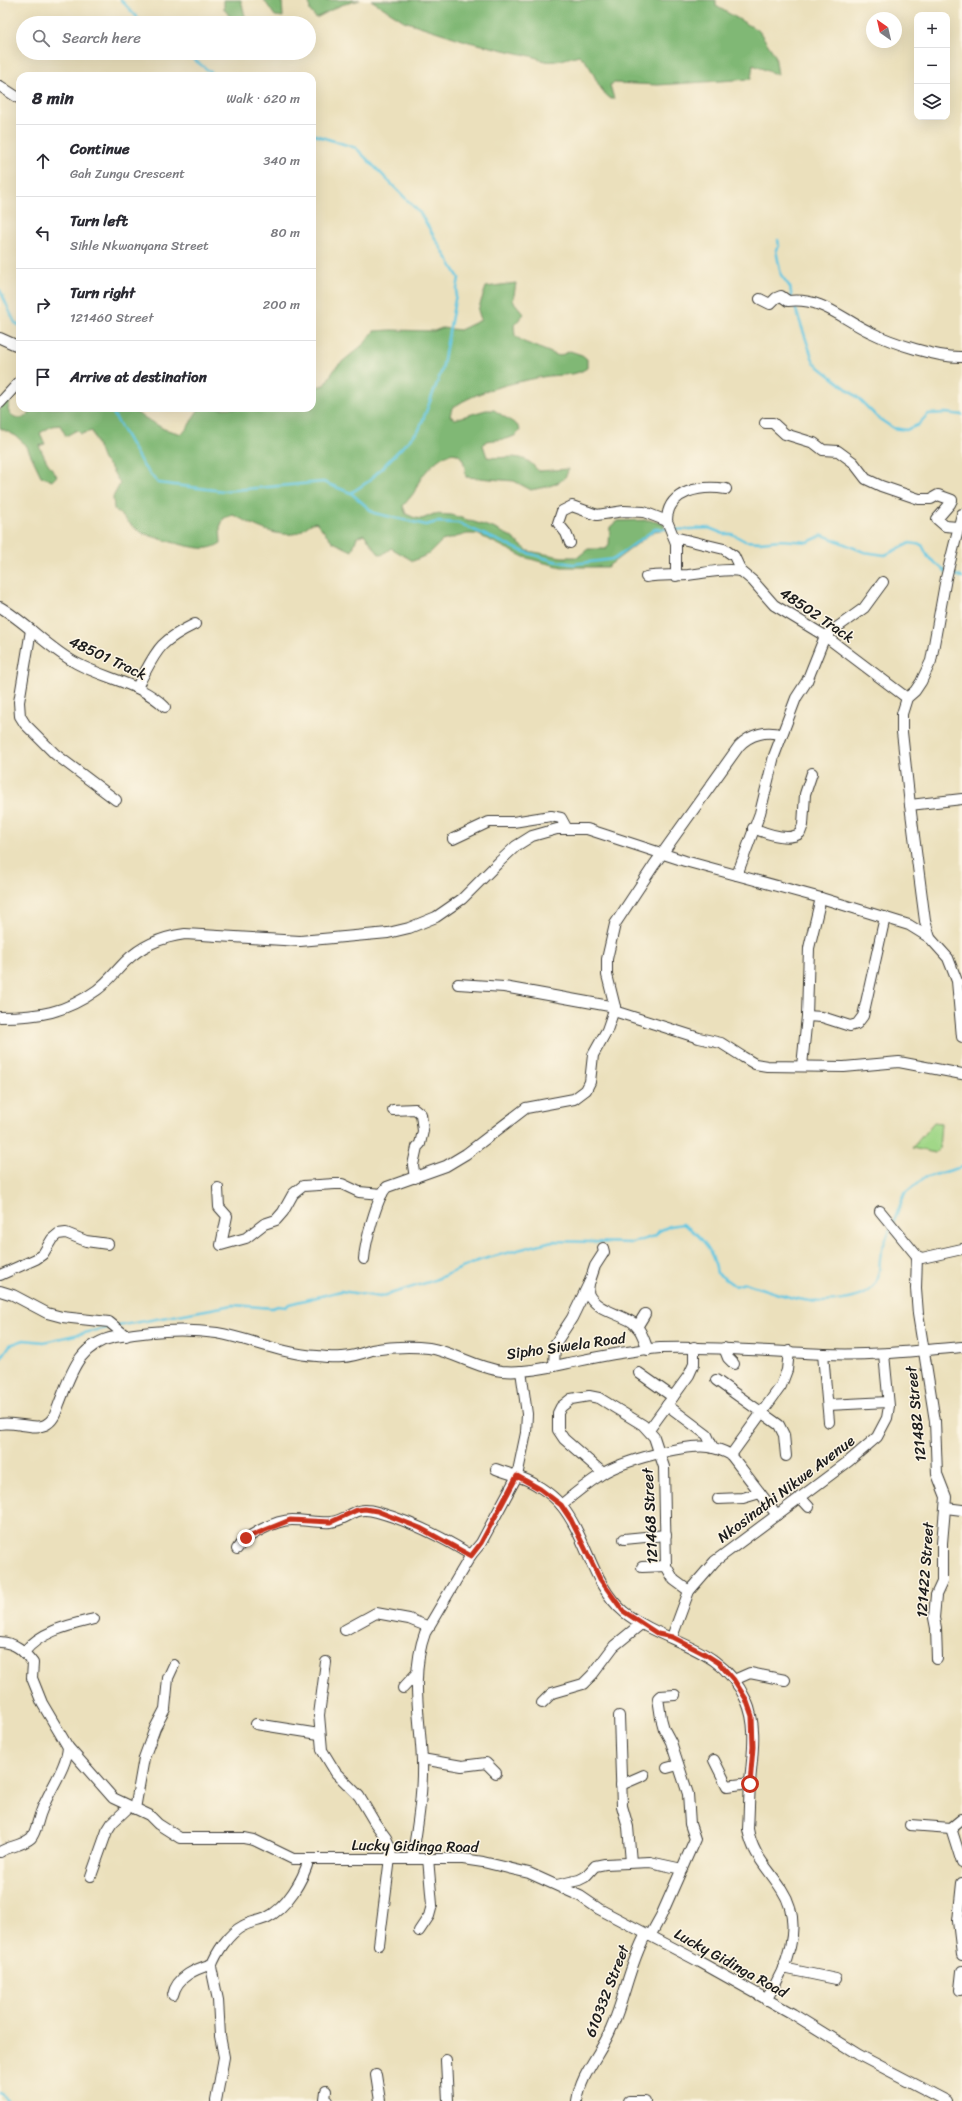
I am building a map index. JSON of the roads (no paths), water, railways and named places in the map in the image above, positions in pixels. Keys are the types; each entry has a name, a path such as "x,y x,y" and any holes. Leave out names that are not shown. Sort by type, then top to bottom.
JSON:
{"street":[{"path":"0,86 16,96"},
{"path":"760,299 770,304 776,298 782,296 788,301 798,300 825,306 886,340 950,358 962,358"},
{"path":"0,338 16,345"},
{"path":"0,403 16,385"},
{"path":"765,423 773,423 785,434 814,443 822,450 838,452 853,462 866,480 880,486 919,499 931,499 938,495 952,500 937,519 945,526 958,527"},
{"path":"676,576 677,550 674,537 668,524 669,510 682,494 711,486 726,488"},
{"path":"570,543 566,533 558,523 562,511 572,506 597,515 624,511 644,512 668,524"},
{"path":"930,938 925,921 910,805 902,732 902,714 906,700 921,682 931,661 946,578 962,514"},
{"name":"48502 Track","path":"674,537 724,549 734,556 741,571 753,581 774,605 825,636 906,700"},
{"path":"646,578 656,575 676,576 723,570 741,571"},
{"path":"737,875 753,828 760,813 770,770 782,735 796,698 807,680 825,636 869,603 883,582"},
{"name":"48501 Track","path":"0,607 55,650 76,663 112,680 137,687 156,699 165,707"},
{"path":"137,687 155,652 162,644 177,632 195,624"},
{"path":"31,630 19,702 20,716 25,724 55,754 116,800"},
{"path":"364,1259 365,1246 382,1194 389,1185 437,1171 456,1161 526,1108 568,1101 580,1096 590,1082 593,1055 615,1009 608,975 607,959 615,924 662,853 742,743 749,738 764,733 782,735"},
{"path":"753,828 769,835 792,837 800,833 803,825 805,794 812,773"},
{"path":"910,805 962,799"},
{"path":"453,839 489,822 513,822 551,816 561,818 567,829"},
{"path":"0,1017 41,1016 71,1006 98,989 136,953 159,939 171,936 185,934 300,941 388,933 409,928 436,917 462,899 516,846 532,836 547,831 587,829 662,853 821,898 909,925 930,938 948,958 957,982 962,1037"},
{"path":"802,1066 807,1016 809,948 821,898"},
{"path":"807,1016 822,1017 850,1026 860,1022 863,1016 874,970 885,917"},
{"path":"458,984 504,987 615,1009 700,1038 721,1043 755,1064 767,1066 844,1067 899,1062 962,1074"},
{"path":"393,1110 415,1109 421,1114 423,1131 413,1165 415,1178"},
{"path":"218,1188 219,1207 227,1216 221,1245 246,1238 264,1224 276,1220 283,1212 292,1194 304,1186 335,1184 359,1192 382,1194"},
{"path":"880,1212 917,1256 922,1258 962,1249"},
{"path":"0,1275 36,1259 43,1254 52,1239 58,1234 66,1233 86,1241 108,1244"},
{"path":"554,1366 555,1344 572,1318 590,1281 595,1266 604,1252 603,1248"},
{"name":"121482 Street","path":"917,1256 916,1288 923,1350 927,1365 935,1421 937,1474 946,1497 946,1508"},
{"path":"590,1281 588,1293 593,1301 633,1323 637,1327 648,1350"},
{"path":"0,1291 13,1295 47,1312 62,1317 110,1322 124,1334"},
{"path":"637,1327 645,1314"},
{"name":"Sipho Siwela Road","path":"0,1424 19,1423 34,1427 48,1424 54,1417 71,1374 83,1353 102,1341 124,1334 196,1330 219,1334 292,1353 344,1357 375,1350 429,1348 480,1366 502,1370 521,1371 648,1350 694,1347 823,1354 884,1354 962,1347"},
{"path":"603,1473 564,1439 558,1430 556,1421 561,1407 571,1399 589,1396 599,1398 620,1410 649,1430 694,1364 694,1347"},
{"path":"724,1348 728,1358 734,1364"},
{"path":"731,1455 782,1386 787,1370 789,1352"},
{"path":"823,1354 829,1422"},
{"name":"Nkosinathi Nikwe Avenue","path":"672,1637 689,1591 715,1561 867,1447 877,1437 887,1418 888,1402 884,1354"},
{"path":"412,1858 422,1791 422,1759 416,1674 421,1644 429,1627 471,1556 481,1543 517,1476 526,1433 527,1414 521,1371"},
{"path":"639,1373 707,1435 713,1448"},
{"path":"716,1380 776,1422 782,1429 786,1441 786,1456"},
{"path":"828,1405 888,1402"},
{"name":"121468 Street","path":"649,1430 658,1445 664,1467 666,1566 674,1580 689,1591"},
{"path":"561,1505 603,1473 621,1464 660,1454 700,1447 713,1448 731,1455 777,1515"},
{"path":"496,1469 517,1476 540,1489 561,1505 571,1520 600,1579 612,1598 623,1611 658,1634 672,1637 719,1663 734,1680 746,1699 752,1716 753,1747 748,1829 750,1840 767,1871 782,1889 790,1907 792,1939 783,1968 766,2000"},
{"path":"718,1499 743,1498 760,1493"},
{"path":"800,1497 809,1507"},
{"path":"946,1508 962,1510"},
{"name":"121422 Street","path":"937,1659 936,1628 934,1618 936,1595 942,1582 942,1544 946,1508"},
{"path":"237,1549 246,1538 281,1522 290,1520 331,1522 357,1510 365,1509 377,1511 420,1528 471,1556"},
{"path":"624,1539 666,1535"},
{"path":"642,1567 666,1566"},
{"path":"345,1630 376,1613 409,1619 429,1627"},
{"path":"0,1642 14,1644 24,1652 51,1632 94,1619"},
{"path":"542,1703 552,1693 583,1684 594,1674 614,1646 641,1624"},
{"name":"Lucky Gidinga Road","path":"24,1652 32,1662 32,1678 42,1703 68,1747 113,1798 149,1815 180,1838 244,1838 254,1840 293,1859 428,1858 483,1862 529,1873 580,1896 866,2058 947,2101"},
{"path":"326,1662 319,1715 319,1734 322,1750 330,1764 359,1796 386,1838 391,1850 388,1859 379,1944"},
{"path":"91,1876 106,1831 132,1808 144,1758 155,1728 165,1710 168,1678 174,1665"},
{"path":"734,1680 745,1674 754,1673 785,1680"},
{"path":"403,1688 416,1674"},
{"name":"610332 Street","path":"577,2101 586,2074 612,2029 633,1958 648,1935 671,1892 695,1839 690,1824 688,1794 671,1742 664,1729 658,1698 660,1696 675,1695"},
{"path":"619,1716 622,1806 630,1841 631,1862"},
{"path":"256,1724 319,1734"},
{"path":"0,1852 28,1840 34,1834 47,1795 67,1756 68,1747"},
{"path":"422,1759 462,1766 486,1763 496,1774"},
{"path":"714,1760 727,1786 750,1784"},
{"path":"667,1768 678,1765"},
{"path":"622,1785 644,1774"},
{"path":"951,1828 961,1817"},
{"path":"910,1825 951,1828"},
{"path":"951,1828 962,1862"},
{"path":"419,1931 430,1916 432,1905 428,1858"},
{"path":"216,2101 224,2057 220,2036 218,2000 211,1967 212,1964 235,1932 247,1924 272,1914 295,1890 305,1873 309,1859"},
{"path":"557,1885 585,1877 595,1866 631,1862 660,1862 682,1869"},
{"path":"962,1883 960,1922 962,1955"},
{"path":"173,1995 178,1982 199,1968 212,1964"},
{"path":"783,1968 836,1978"},
{"path":"960,1990 962,1971"},
{"path":"446,2060 448,2101"},
{"path":"376,2075 380,2101"},
{"path":"629,2101 645,2101"}],"waterway":[{"path":"121,0 136,16"},
{"path":"194,60 211,72"},
{"path":"316,135 356,148 420,213 459,278 442,370 419,430 369,481 351,493"},
{"path":"778,240 779,246 776,250 781,275 790,287 792,299"},
{"path":"0,290 16,324"},
{"path":"794,304 814,363 857,397 878,418 893,428 906,430 918,425 928,414 946,413 962,415"},
{"path":"112,412 144,467 158,483 223,491 323,482 351,493 374,513 426,525 437,522 458,523 522,551 554,561 573,564 614,559 655,529 666,529"},
{"path":"673,530 709,528 724,534 732,534 745,541 760,542 780,540 808,542 823,535 864,552 885,555 910,543 922,545 928,557 946,572"},
{"path":"950,574 962,577"},
{"path":"893,1223 905,1193 924,1178 962,1167"},
{"path":"118,1326 233,1305 272,1308 278,1306 286,1307 289,1304 341,1291 380,1297 432,1281 480,1260 552,1241 632,1243 655,1236 659,1231 670,1226 683,1224 696,1233 706,1244 713,1257 717,1273 735,1286 745,1283 774,1293 812,1301 822,1302 843,1300 863,1294 871,1289 876,1283 879,1274 881,1252 890,1230"},
{"path":"0,1360 10,1345 24,1340 44,1342 111,1327"},
{"path":"0,2094 9,2101"}]}
